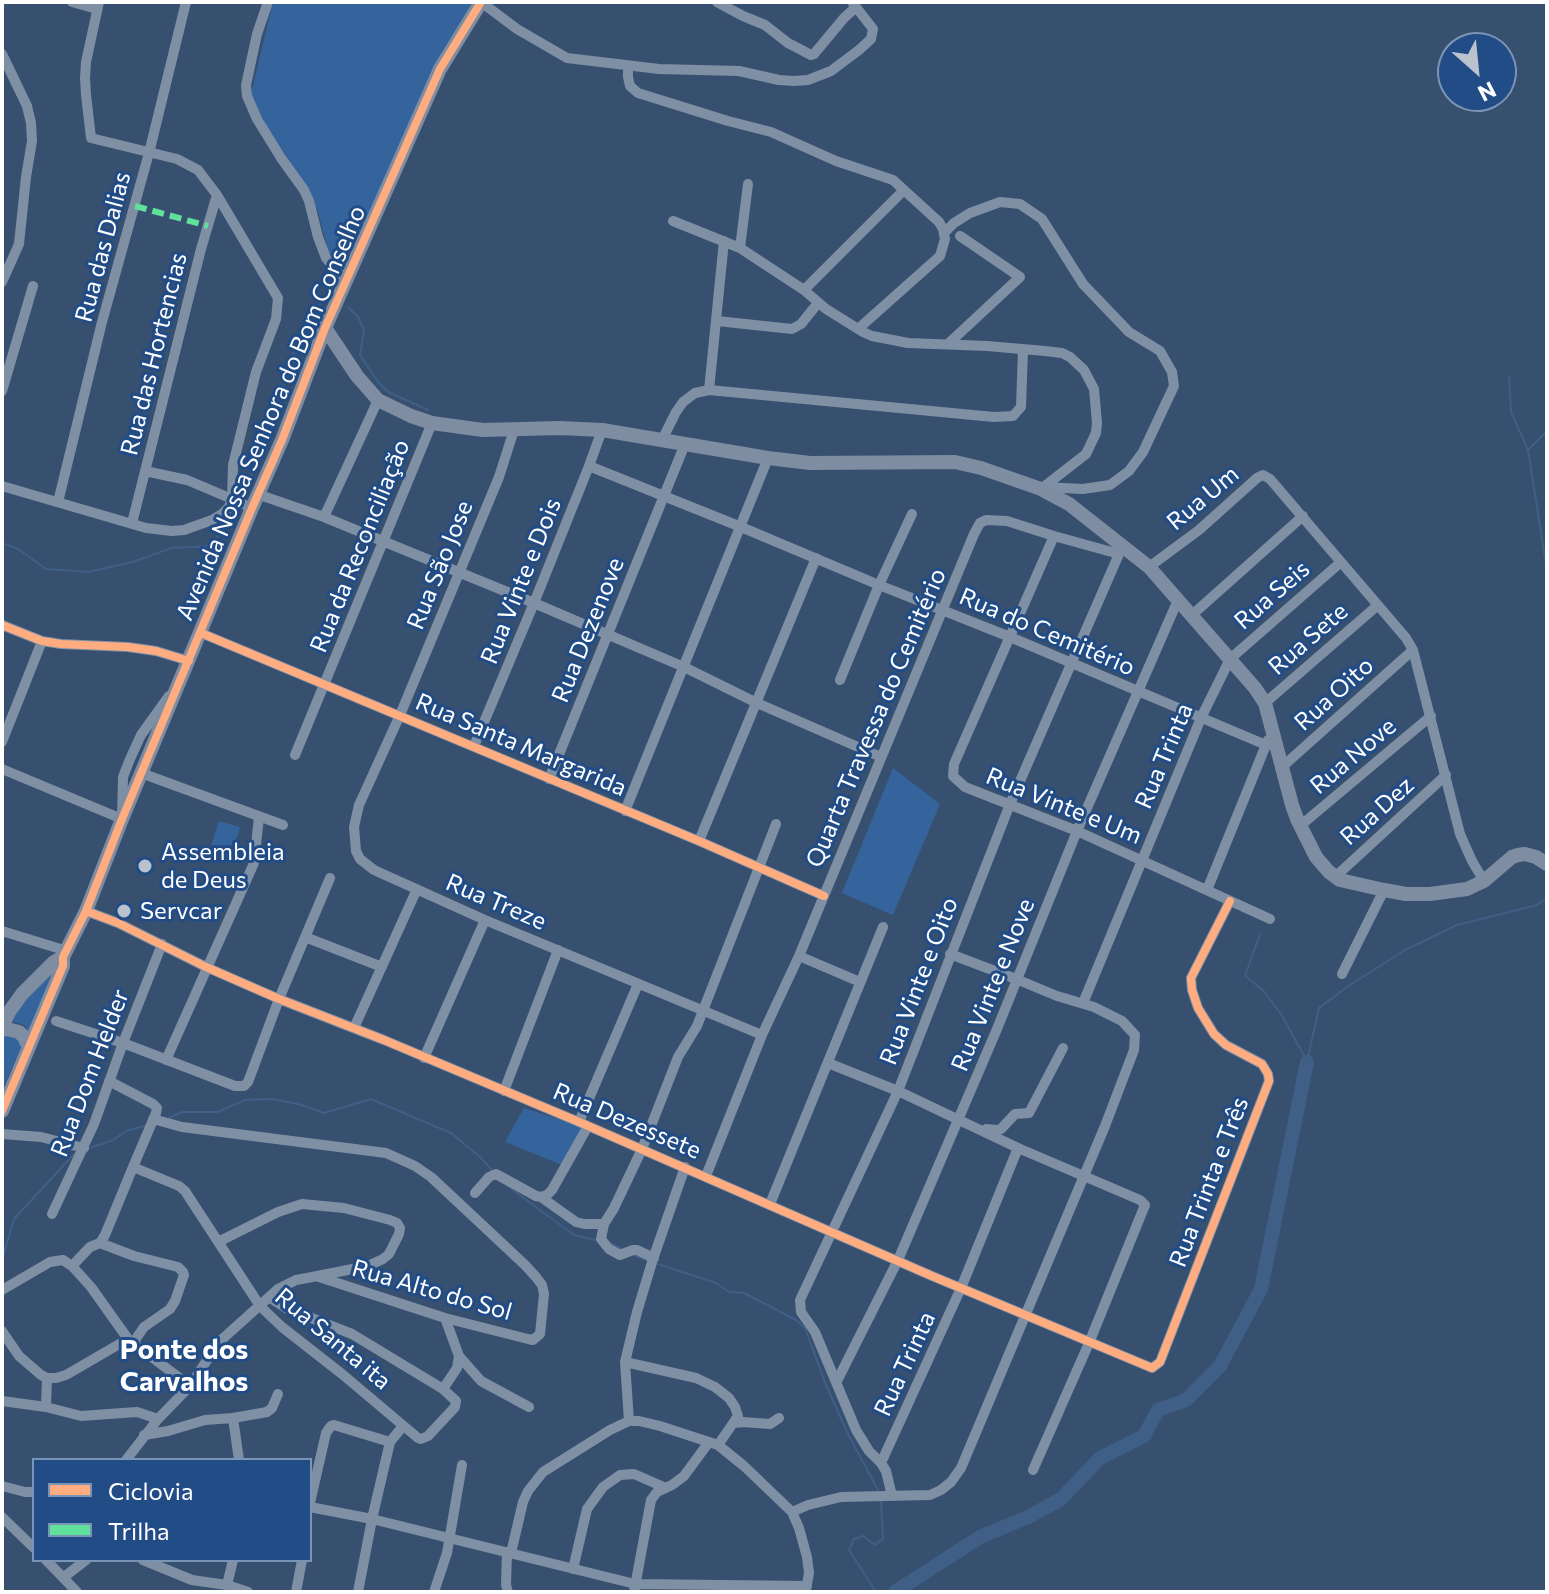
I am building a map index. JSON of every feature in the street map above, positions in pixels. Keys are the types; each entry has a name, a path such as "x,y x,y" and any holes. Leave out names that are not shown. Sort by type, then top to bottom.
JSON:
{"main road":[{"name":"Avenida Nossa Senhora do Bom Conselho","path":"2,1111 282,440 325,328 440,69 481,2"},
{"path":"325,328 357,376 378,400 432,423 465,429 602,430 768,458 832,464 955,462 1042,488 1069,504 1117,547 1149,567 1265,703 1269,738 1282,767 1300,826 1320,863 1335,877 1406,894 1445,893 1467,889 1484,881 1518,855 1536,857 1547,864"},
{"path":"29,1047 19,1032 2,1028 22,994 65,954"}],"street":[{"path":"2,486 159,530 184,530 222,514 232,499 236,451 256,372 278,306 275,290 217,195 198,170 177,159 91,138 85,78 98,6 72,2"},
{"name":"Rua das Dalias","path":"58,502 186,2"},
{"path":"268,2 257,34 246,85 247,96 257,119 304,190 326,258 346,283"},
{"path":"481,2 517,29 567,58 628,66 739,71 787,81 808,80 840,65 871,39 873,29 854,5 811,55 788,43 765,25 717,2"},
{"path":"2,54 27,106 32,141 19,244 7,261 2,282"},
{"path":"628,66 630,86 638,93 771,132 836,161 893,180 939,222 945,239 940,256 858,329"},
{"path":"740,248 748,184"},
{"path":"804,290 904,190"},
{"name":"Rua das Hortencias","path":"132,523 217,195"},
{"path":"944,233 970,213 990,205 1000,202 1020,204 1042,219 1083,284 1129,332 1160,351 1172,372 1174,386 1143,452 1129,471 1110,485 1083,489 1042,488"},
{"path":"673,221 740,248 804,290 818,303 872,336 917,344 1062,353 1070,357 1084,370 1094,389 1096,433 1091,447 1079,460 1042,488"},
{"path":"948,344 1020,277 960,236"},
{"path":"709,390 724,241"},
{"path":"2,391 33,286"},
{"path":"717,321 792,329 801,324 818,303"},
{"path":"662,440 683,402 695,393 709,390 994,417 1013,416 1021,407 1023,350"},
{"path":"324,517 378,400"},
{"name":"Rua da Reconciliação","path":"295,755 432,423"},
{"name":"Rua São Jose","path":"400,715 499,477 514,430"},
{"name":"Rua Vinte e Dois","path":"474,746 602,430"},
{"name":"Rua Dezenove","path":"549,779 685,444"},
{"path":"625,811 768,458"},
{"name":"Rua do Cemitério","path":"589,466 943,609 1201,718 1269,738"},
{"path":"145,471 187,480 232,499 324,517 684,667 757,703 881,757"},
{"name":"Rua Um","path":"1149,567 1199,530 1261,475 1270,479 1303,516"},
{"path":"840,680 912,514"},
{"path":"1192,615 1303,516 1413,650 1460,834 1484,881"},
{"name":"Quarta Travessa do Cemitério","path":"706,1176 762,1035 799,956 980,523 986,520 1007,521 1054,536"},
{"path":"1054,536 1117,547"},
{"name":"Rua Vinte e Um","path":"1054,536 954,764 952,772 955,779 965,787 1077,831 1270,919"},
{"name":"Rua Vinte e Oito","path":"837,1381 815,1332 800,1309 803,1293 898,1091 1010,804 1072,664 1117,547"},
{"path":"699,841 816,558"},
{"name":"Rua Seis","path":"1230,659 1341,562"},
{"name":"Rua Vinte e Nove","path":"837,1381 898,1260 1077,831 1178,600"},
{"name":"Rua Sete","path":"1265,703 1378,605"},
{"path":"2,625 42,641 128,647 189,661"},
{"name":"Rua Santa Margarida","path":"201,633 824,896"},
{"path":"2,742 42,641"},
{"name":"Rua Oito","path":"1282,767 1413,650"},
{"name":"Rua Trinta","path":"1083,1003 1201,718 1230,659"},
{"path":"2,769 122,819 123,777 130,759 141,735 180,682"},
{"name":"Rua Treze","path":"400,715 355,817 356,851 366,865 485,920 762,1035"},
{"name":"Rua Nove","path":"1300,826 1431,716"},
{"path":"1207,890 1269,738"},
{"path":"141,773 283,825"},
{"name":"Rua Dez","path":"1335,877 1446,775"},
{"path":"166,1060 254,863 259,817"},
{"path":"653,1262 637,1250 620,1255 605,1246 601,1239 604,1224 642,1149 678,1057 704,1010 776,824"},
{"path":"56,1021 240,1087 248,1082 330,878"},
{"path":"354,1028 417,889"},
{"path":"1342,974 1384,890"},
{"name":"Rua Trinta e Três","path":"1152,1368 1159,1365 1166,1349 1269,1081 1262,1064 1226,1045 1214,1034 1198,1008 1192,990 1191,978 1230,901"},
{"name":"Rua Dezessete","path":"86,911 279,999 584,1124 1152,1368"},
{"path":"424,1058 485,920"},
{"path":"770,1204 883,927"},
{"path":"2,931 65,954"},
{"path":"305,937 382,967"},
{"name":"Rua Dom Helder","path":"52,1214 84,1148 162,944"},
{"path":"504,1091 558,950"},
{"path":"792,1512 841,1497 930,1495 951,1482 961,1468 1132,1058 1136,1039 1122,1021 1083,1003 1061,998 950,954"},
{"path":"799,956 860,982"},
{"path":"541,1197 552,1190 584,1124 638,984"},
{"path":"976,1127 998,1130 1015,1114 1029,1113 1063,1048"},
{"path":"828,1063 898,1091 1018,1148 1140,1200 1145,1205 1033,1470"},
{"path":"72,1266 90,1247 100,1243 110,1226 157,1108 109,1081"},
{"name":"Rua Alto do Sol","path":"153,1119 182,1127 386,1153 415,1166 431,1177 525,1265 542,1285 540,1334 533,1340 445,1318 319,1277"},
{"path":"2,1134 41,1137 84,1148"},
{"name":"Rua Trinta","path":"881,1463 961,1288 1018,1148"},
{"name":"Rua Santa ita","path":"133,1167 185,1191 260,1306 418,1438 428,1436 455,1407 456,1401 443,1389"},
{"path":"629,1421 625,1362 653,1262 685,1167"},
{"path":"475,1193 494,1174 541,1197 576,1222 604,1224"},
{"path":"127,1458 144,1435 190,1386 219,1342 278,1289 296,1280 368,1266 383,1259 389,1254 400,1228 390,1220 344,1208 302,1204 278,1212 218,1242"},
{"path":"2,1331 19,1356 41,1375 56,1378 131,1341 144,1327 170,1309 184,1275 178,1267 134,1256 100,1243"},
{"path":"2,1290 39,1268 63,1260 91,1287 131,1341 190,1386"},
{"path":"269,1297 286,1308 343,1329 443,1389 457,1368 459,1356"},
{"path":"445,1318 459,1356 481,1381 529,1407"},
{"path":"625,1362 675,1372 705,1382 724,1393 738,1416 684,1476 657,1492 651,1500 634,1588"},
{"path":"46,1407 47,1378"},
{"path":"837,1381 856,1430 886,1471 884,1497"},
{"path":"144,1435 205,1420 267,1412 278,1394"},
{"path":"2,1401 81,1416 137,1412 158,1419"},
{"path":"233,1418 239,1458"},
{"path":"734,1423 770,1424 779,1418"},
{"path":"312,1505 509,1552 634,1588 806,1589 807,1557 792,1512 744,1466 714,1444 660,1426 629,1421 543,1472 528,1491 509,1552 508,1592"},
{"path":"312,1496 326,1433 331,1426 390,1442"},
{"path":"358,1592 390,1442 403,1426"},
{"path":"434,1592 450,1539 462,1465"},
{"path":"573,1569 587,1509 603,1487 620,1475 634,1474 666,1488"},
{"path":"2,1486 32,1492"},
{"path":"2,1517 32,1546"},
{"path":"48,1562 77,1592"},
{"path":"64,1577 83,1562"},
{"path":"148,1562 192,1580 227,1585 248,1592"},
{"path":"227,1585 233,1562"},
{"path":"296,1592 302,1562"}],"shaded area":[{"path":"273,2 476,2 341,269 329,254 318,212 286,156 249,102"},
{"path":"893,768 940,804 893,915 842,893"},
{"path":"219,821 240,827 230,862 208,855"},
{"path":"58,963 30,1036 22,1024 6,1023"},
{"path":"12,1033 22,1045 2,1090 2,1041 5,1035"},
{"path":"524,1108 584,1127 562,1165 505,1142"}],"waterway":[{"path":"240,496 259,461 300,333 323,299 329,301"},
{"path":"348,307 358,317 364,330 360,355 378,382 388,392 428,410"},
{"path":"1509,377 1511,412 1528,450 1547,571"},
{"path":"1528,450 1547,431"},
{"path":"2,543 18,549 46,569 88,572 133,562 171,548 212,546 231,512"},
{"path":"1307,1062 1319,1008 1347,987 1405,950 1457,925 1537,905 1547,898"},
{"path":"1260,934 1245,976 1263,990 1281,1014 1307,1061"},
{"path":"895,1592 980,1537 1061,1499 1100,1458 1144,1436 1158,1410 1186,1400 1220,1366 1261,1289 1307,1062"},
{"path":"169,1118 182,1112 218,1112 245,1100 272,1099 324,1113 371,1099 451,1133 493,1171"},
{"path":"90,1148 113,1140 126,1131 148,1125"},
{"path":"2,1260 14,1219 74,1154"},
{"path":"506,1185 574,1235 595,1240"},
{"path":"610,1243 622,1249"},
{"path":"631,1254 648,1261"},
{"path":"658,1264 716,1283 729,1292 744,1293 796,1320 805,1328 847,1432 880,1494"},
{"path":"876,1592 849,1550 854,1539 863,1536 875,1545 883,1539 881,1500"}],"marked path":[{"path":"135,206 208,226"}],"cycle path":[{"path":"2,1111 63,966 63,957 86,911 282,440 325,328 440,69 481,2"},
{"path":"2,625 42,641 128,647 189,661"},
{"path":"201,633 824,896"},
{"path":"86,911 279,999 579,1122 1152,1368 1160,1362 1269,1081 1262,1064 1226,1045 1214,1034 1198,1008 1192,990 1191,978 1230,901"}],"place":[{"name":"Assembleia de Deus","path":"145,866"},
{"name":"Servcar","path":"124,911"}],"district":[{"name":"Ponte dos Carvalhos","path":"184,1366"}]}
